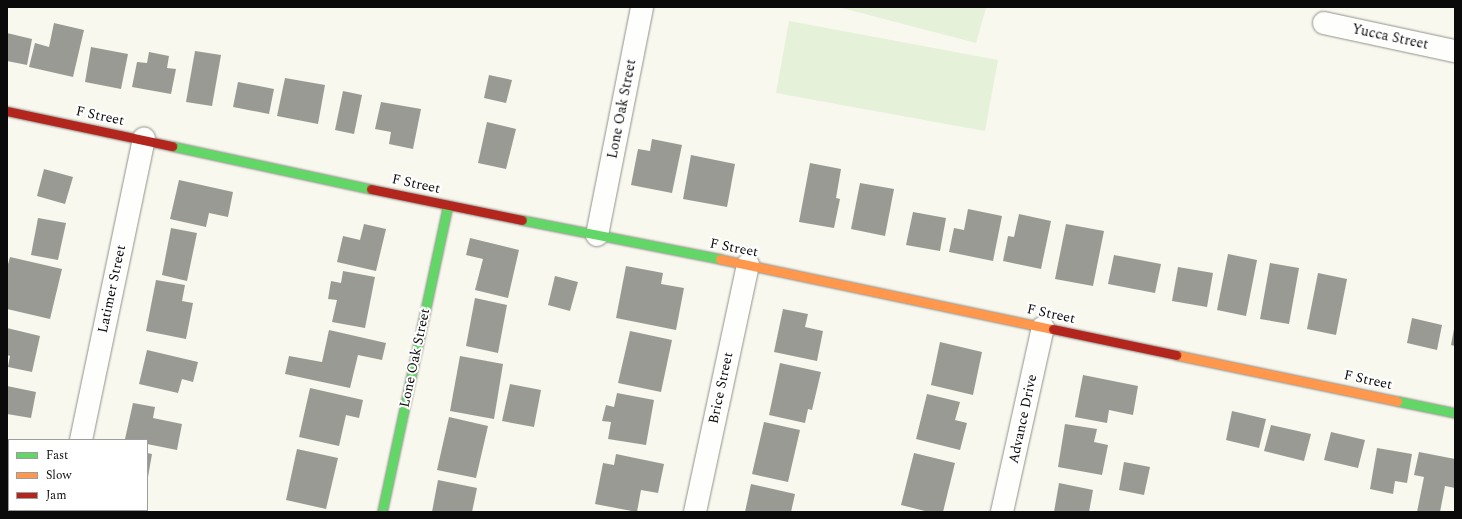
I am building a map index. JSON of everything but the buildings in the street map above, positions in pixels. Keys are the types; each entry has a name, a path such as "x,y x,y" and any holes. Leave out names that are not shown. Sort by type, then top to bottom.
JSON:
{"street":[{"name":"Lone Oak Street","path":"597,234 642,7"},
{"name":"Yucca Street","path":"1324,23 1455,51"},
{"name":"F Street","path":"7,111 448,205 748,264 1455,413"},
{"name":"Latimer Street","path":"81,439 144,139"},
{"name":"Lone Oak Street","path":"382,512 448,205"},
{"name":"Brice Street","path":"695,512 748,264"},
{"name":"Advance Drive","path":"1002,512 1043,327"}],"green space":[{"path":"838,7 983,7 986,8 976,43"},
{"path":"789,21 998,60 985,131 776,93"}],"traffic: fast":[{"path":"172,146 371,189"},
{"path":"382,512 448,205"},
{"path":"522,220 720,259"},
{"path":"1397,401 1455,413"}],"traffic: slow":[{"path":"720,259 1053,329"},
{"path":"1176,355 1397,401"}],"traffic: jam":[{"path":"7,111 172,146"},
{"path":"371,189 522,220"},
{"path":"1053,329 1176,355"}]}
